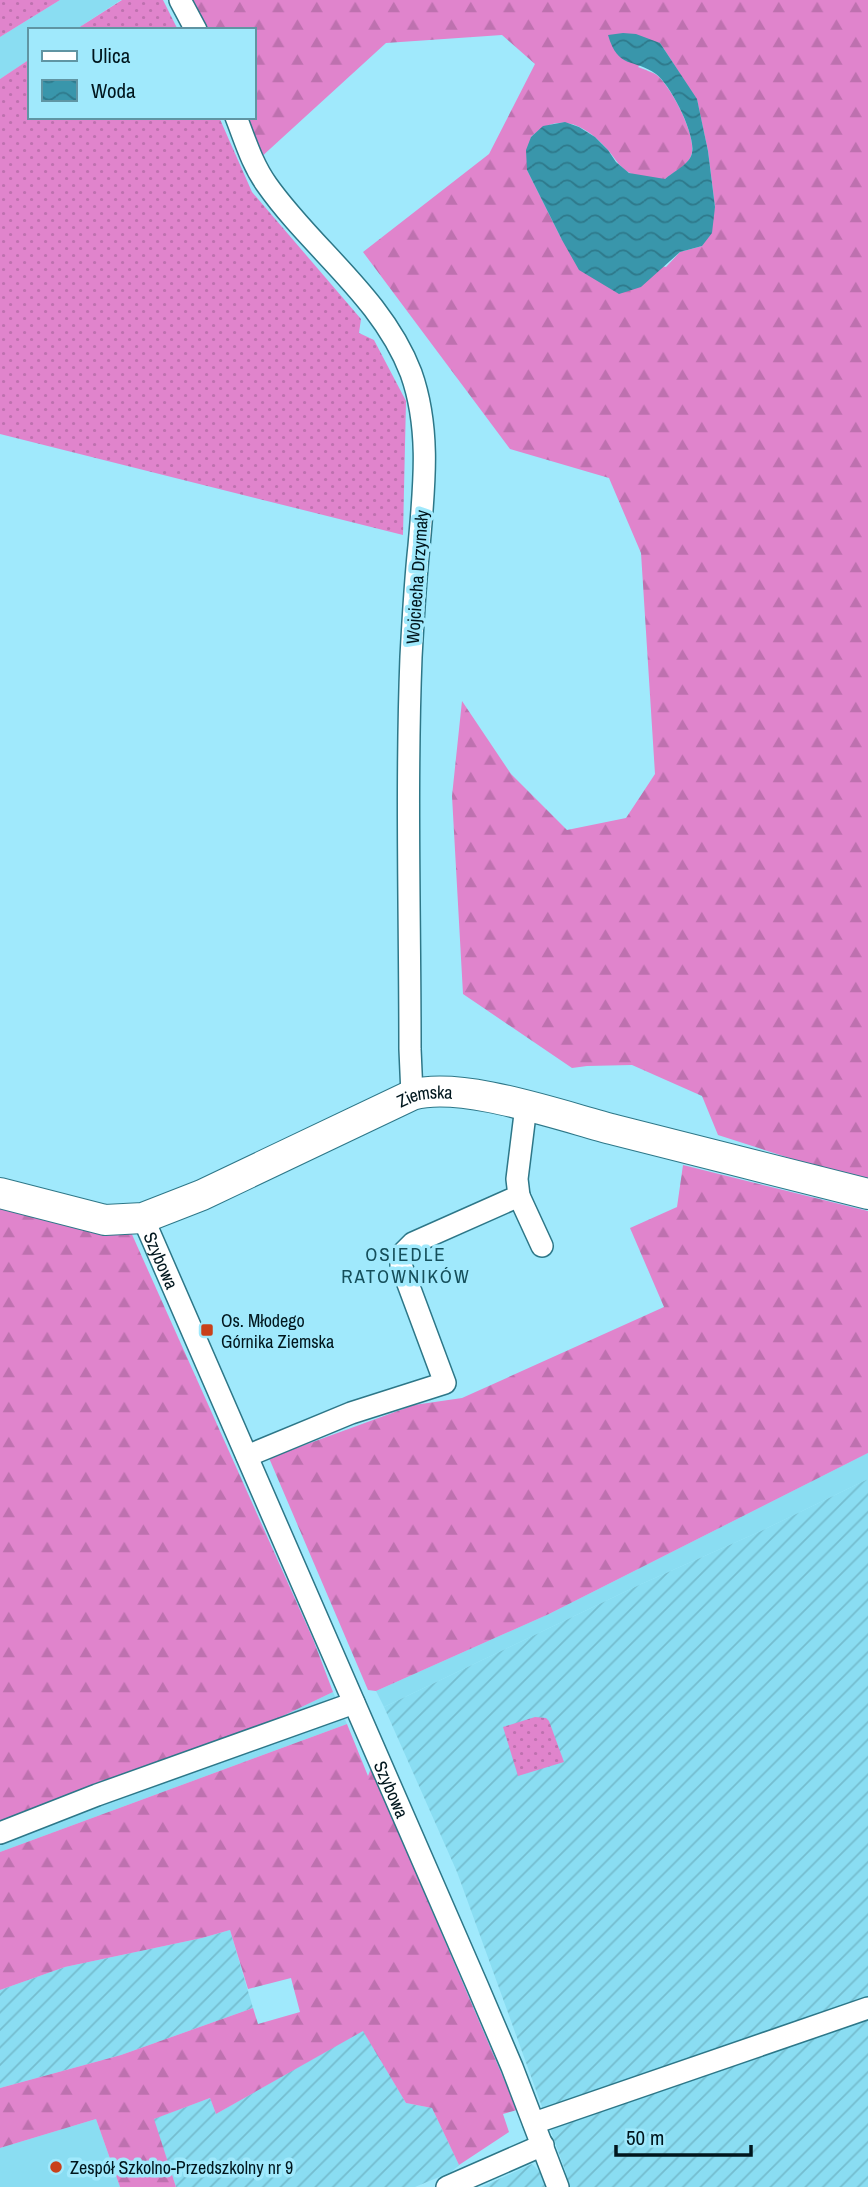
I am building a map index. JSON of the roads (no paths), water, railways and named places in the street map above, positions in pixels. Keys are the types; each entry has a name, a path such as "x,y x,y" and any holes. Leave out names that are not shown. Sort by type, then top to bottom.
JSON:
{"street":[{"path":"180,0 195,28"},
{"name":"Wojciecha Drzymały","path":"237,119 265,183 390,331 410,370 421,412 425,466 410,687 412,1095"},
{"name":"Ziemska","path":"0,1193 105,1220 143,1218 202,1195 412,1095 444,1090 526,1107 868,1194"},
{"path":"526,1107 517,1179 519,1196 542,1246"},
{"path":"247,1456 351,1413 444,1383 401,1265 403,1253 413,1243 519,1196"},
{"name":"Szybowa","path":"143,1218 534,2123 558,2187"},
{"path":"0,1833 97,1795 354,1703"},
{"path":"534,2123 868,2008"},
{"path":"447,2187 546,2153"}],"water":[{"path":"636,34 660,43 697,99 708,151 715,207 712,233 702,246 680,252 641,287 619,294 579,270 527,170 526,150 531,137 543,126 565,122 595,137 629,173 665,179 688,161 692,145 681,111 669,88 656,74 622,59 617,54 608,35"}],"place":[{"name":"Os. Młodego Górnika Ziemska","path":"207,1330"},
{"name":"Zespół Szkolno-Przedszkolny nr 9","path":"56,2167"}],"district":[{"name":"OSIEDLE RATOWNIKÓW","path":"406,1265"}]}
